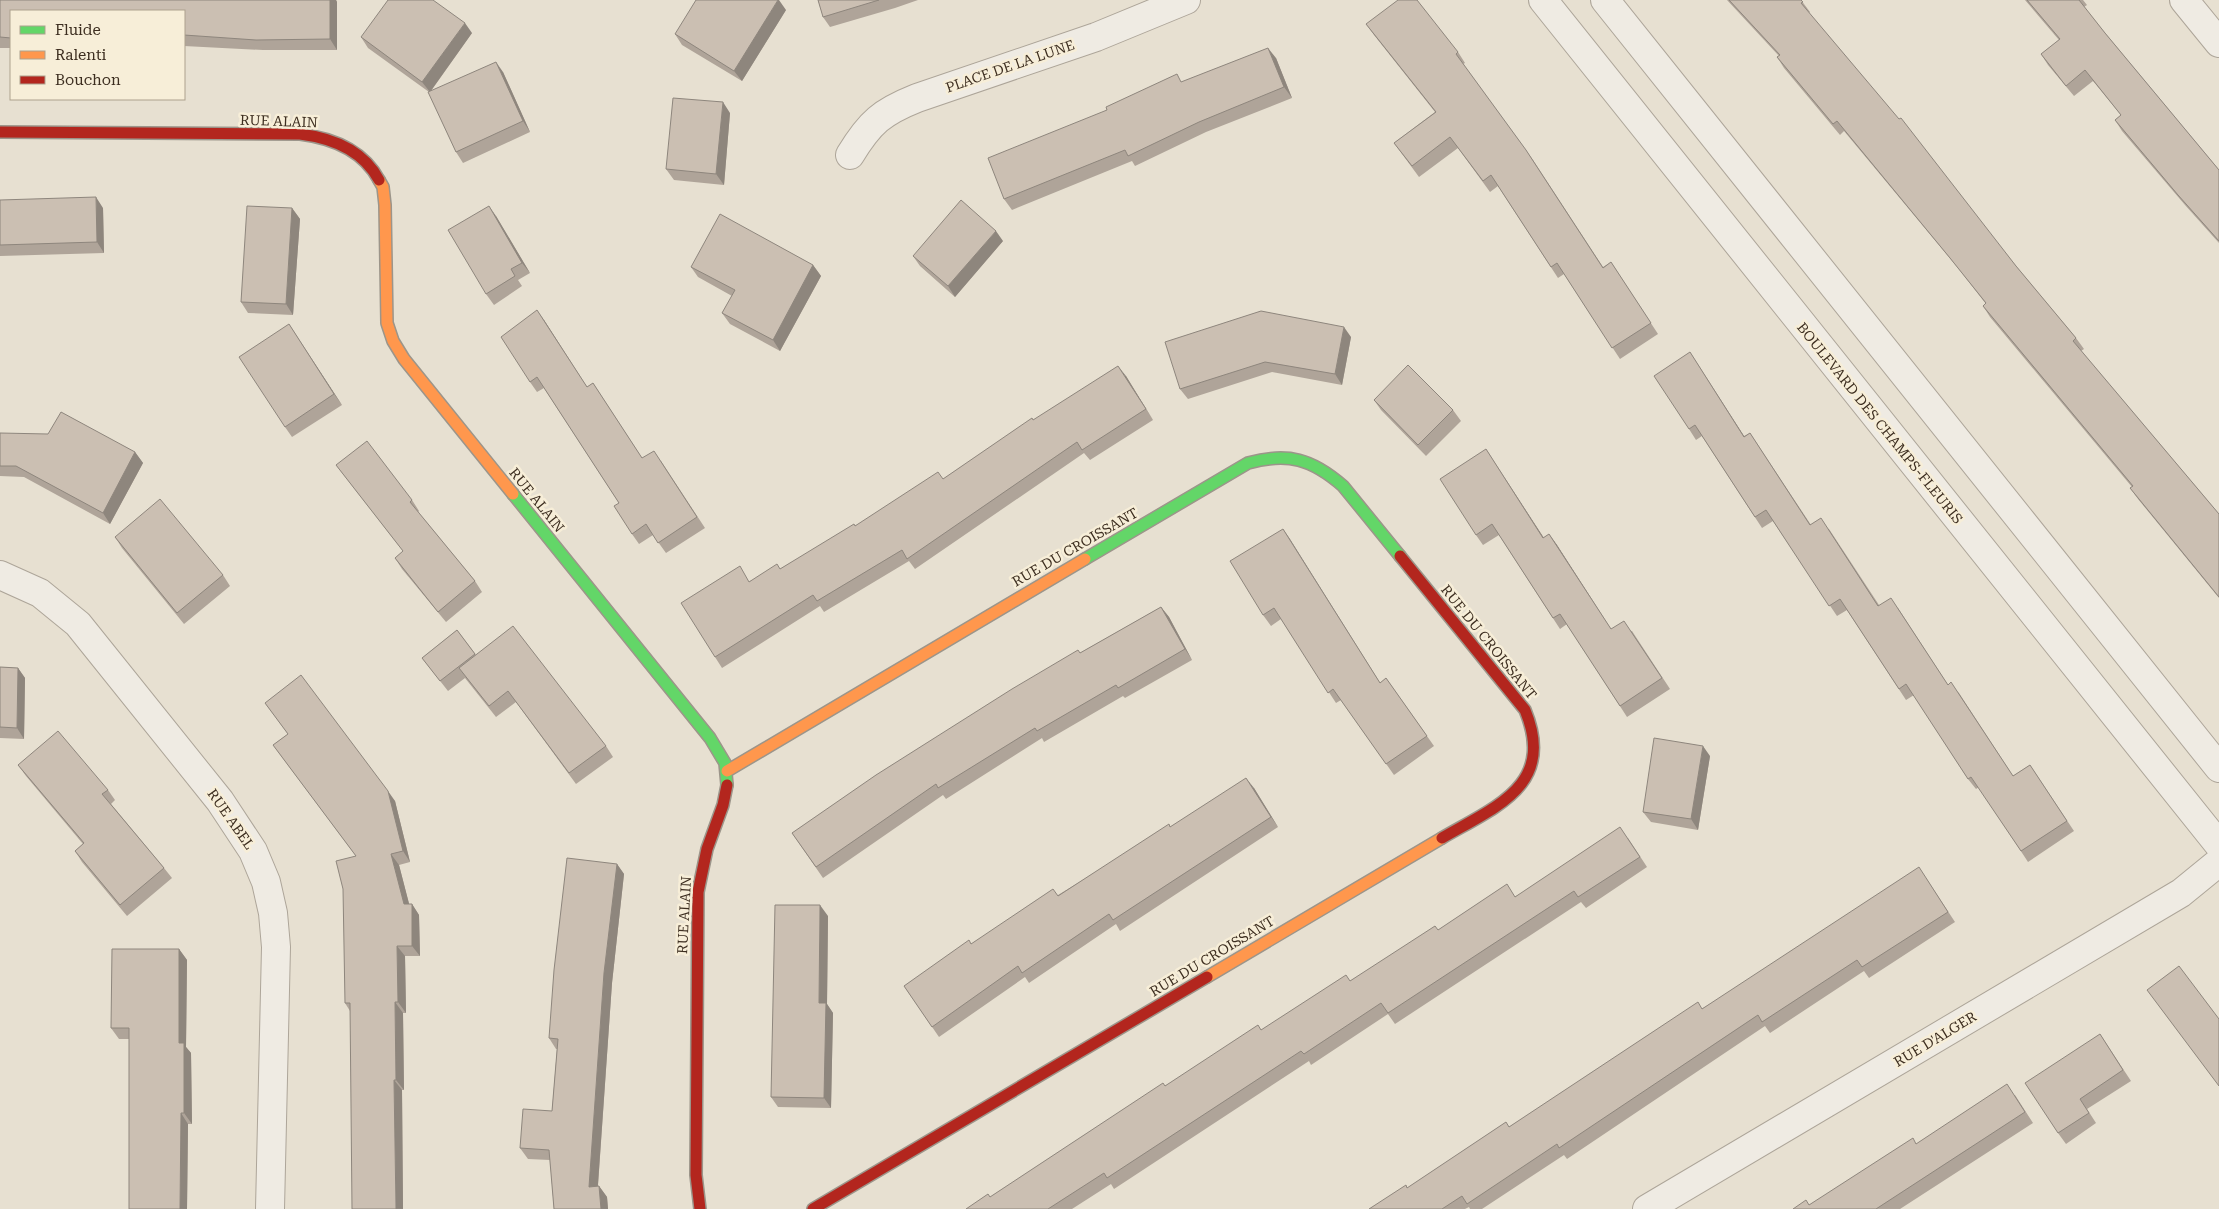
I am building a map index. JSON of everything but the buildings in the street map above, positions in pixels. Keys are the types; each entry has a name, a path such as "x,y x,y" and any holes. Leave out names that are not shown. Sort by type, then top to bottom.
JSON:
{"street":[{"name":"PLACE DE LA LUNE","path":"850,155 861,137 891,109 917,98 1096,37 1186,0"},
{"name":"BOULEVARD DES CHAMPS-FLEURIS","path":"1543,0 2219,845"},
{"path":"1605,0 2219,768"},
{"path":"2184,0 2219,43"},
{"name":"RUE ALAIN","path":"0,132 300,134 319,136 339,143 356,153 371,167 382,186 385,205 388,324 393,340 409,365 710,738 722,757 727,771 728,784 724,805 703,862 697,900 696,1175 700,1209"},
{"name":"RUE DU CROISSANT","path":"727,771 1248,462 1265,457 1284,456 1317,466 1330,474 1343,486 1525,710 1532,725 1536,742 1535,760 1528,776 1514,793 1497,806 813,1209"},
{"name":"RUE ABEL","path":"0,575 40,593 78,624 220,801 254,851 266,882 273,914 276,947 270,1209"},
{"name":"RUE D'ALGER","path":"1647,1209 2181,893 2219,862"}],"traffic: fast":[{"path":"1085,559 1248,463 1275,458 1299,460 1321,469 1332,477 1343,486 1400,556"},
{"path":"513,494 710,738 725,763 727,785"}],"traffic: slow":[{"path":"379,180 383,187 385,205 387,323 393,341 404,359 513,494"},
{"path":"727,771 1085,559"},
{"path":"1207,977 1442,838"}],"traffic: jam":[{"path":"0,132 300,134 335,142 346,147 364,161 379,180"},
{"path":"1400,556 1525,710 1533,736 1533,757 1527,775 1516,790 1483,815 1442,838"},
{"path":"700,1209 696,1175 698,892 707,849 723,805 727,785"},
{"path":"813,1209 1207,977"}]}
